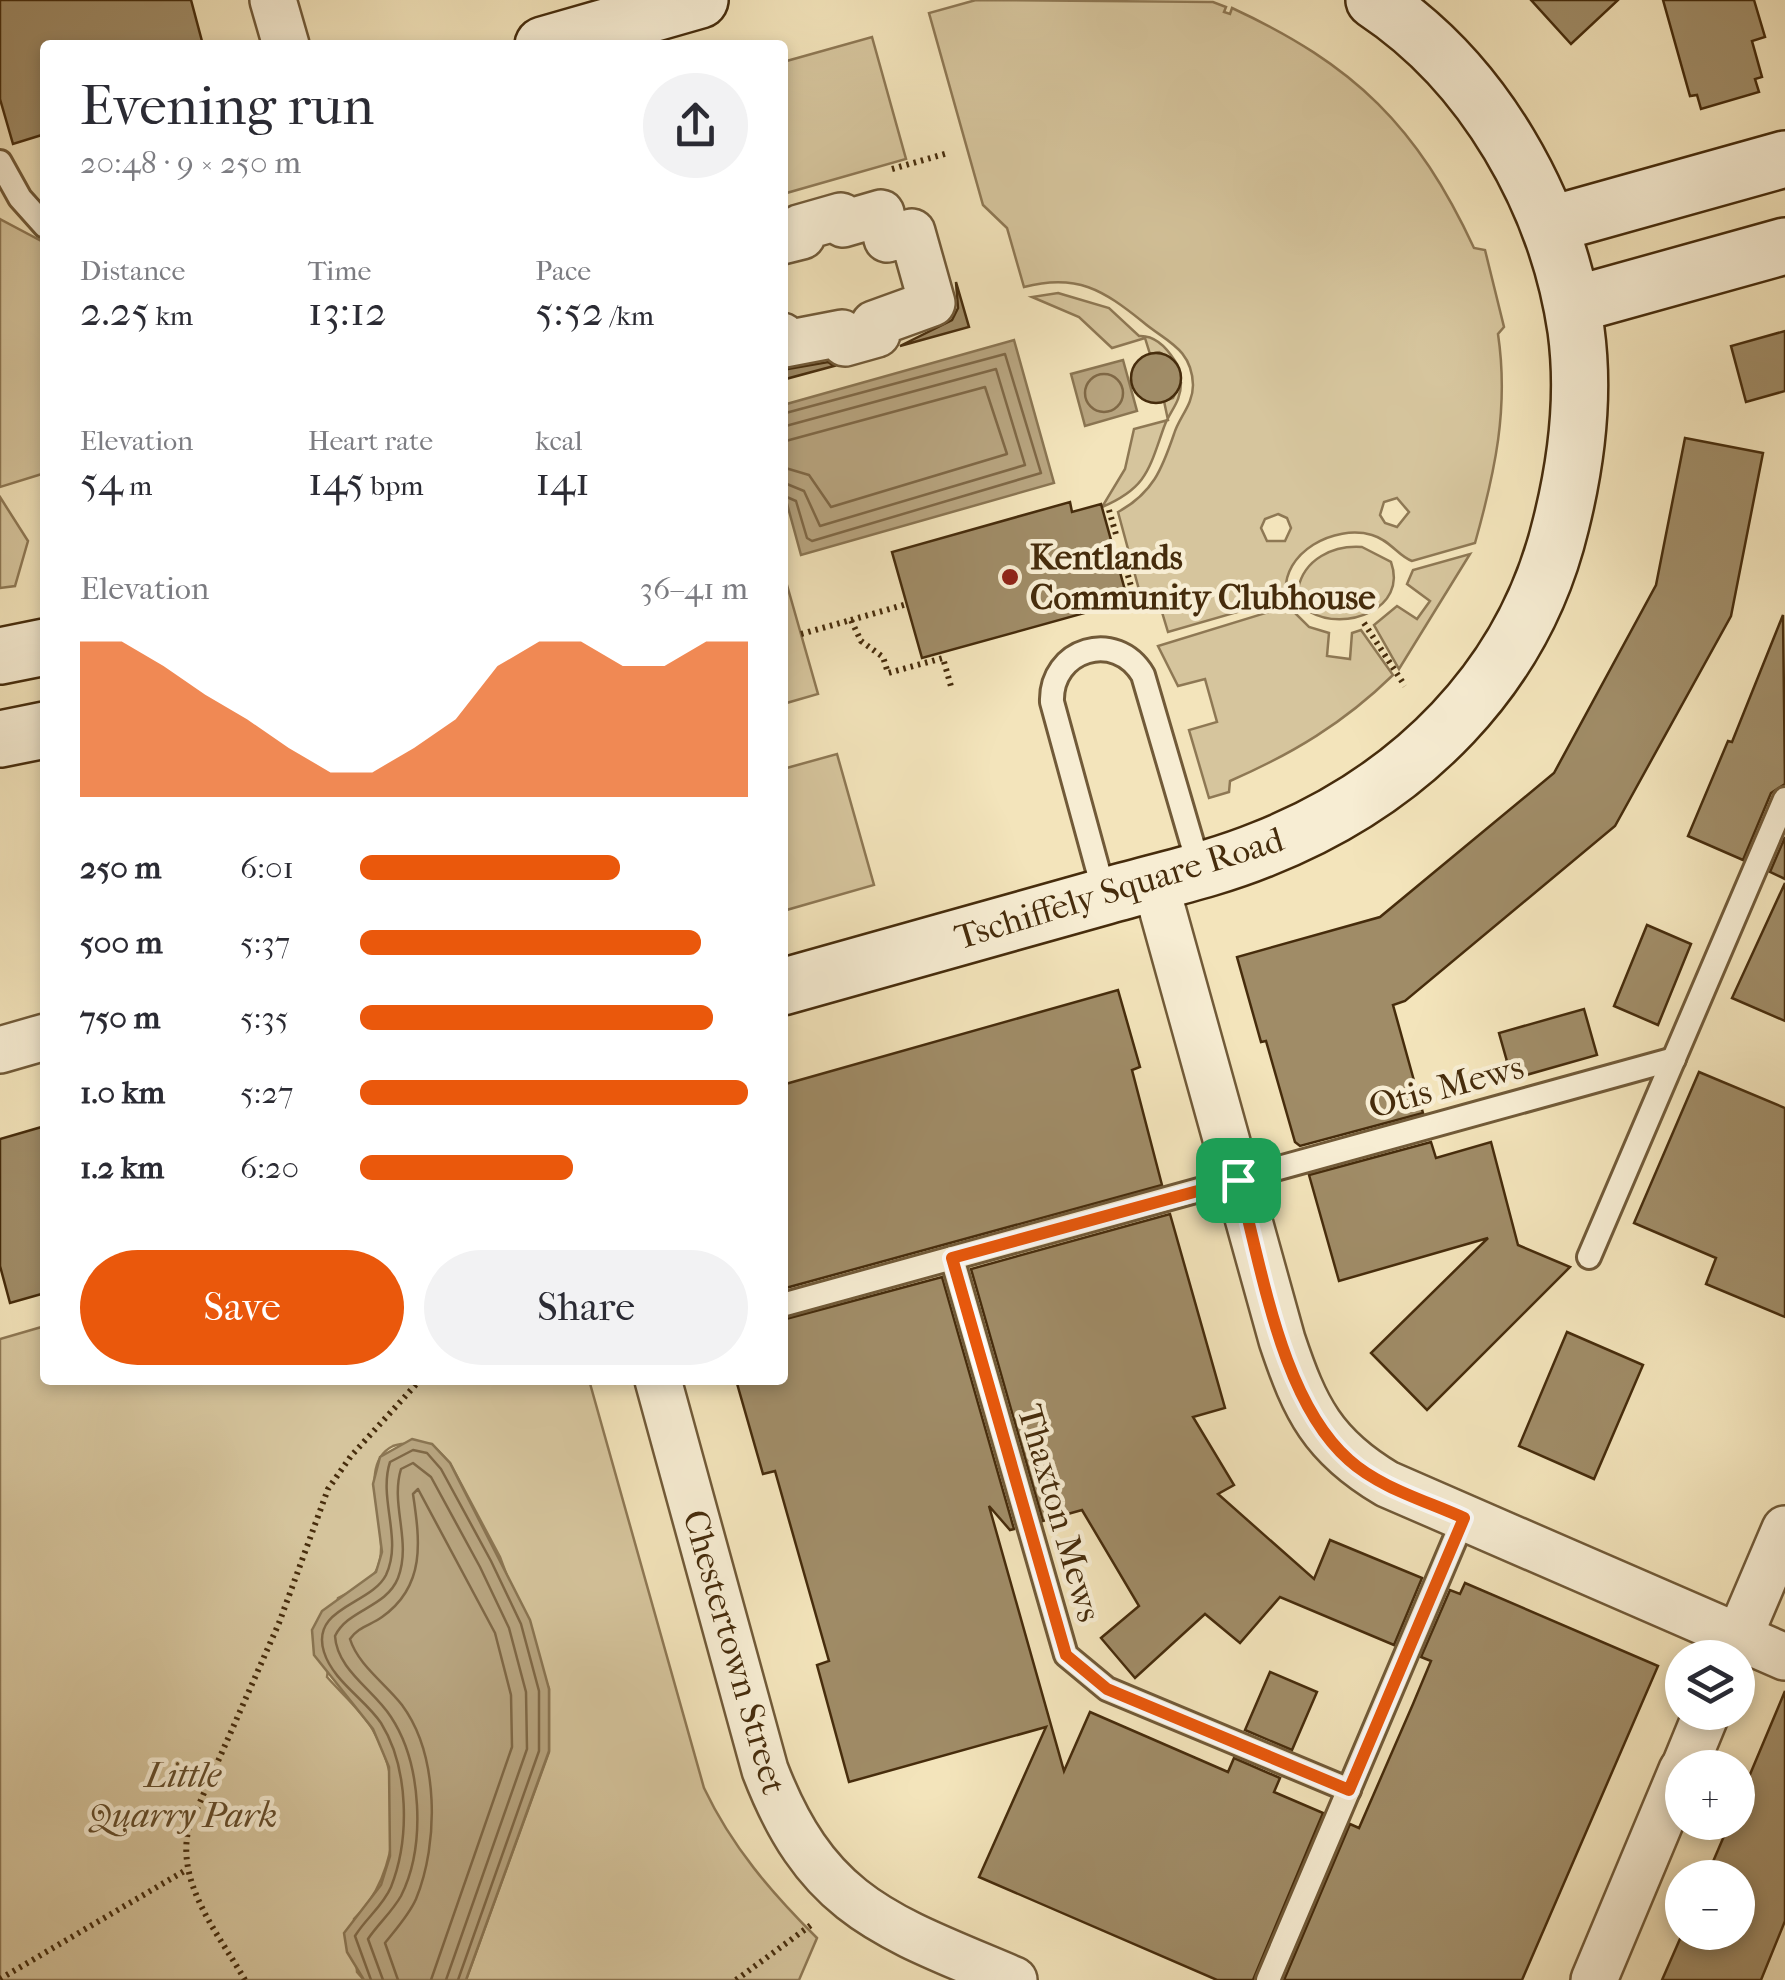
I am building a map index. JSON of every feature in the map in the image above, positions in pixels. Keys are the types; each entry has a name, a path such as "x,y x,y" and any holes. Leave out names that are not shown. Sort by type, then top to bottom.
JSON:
{"street":[{"path":"273,0 285,40"},
{"path":"560,40 700,0"},
{"name":"Tschiffely Square Road","path":"788,984 1264,849 1359,802 1458,723 1498,672 1538,598 1554,557 1576,465 1580,405 1573,305 1549,225 1499,128 1433,48 1374,0"},
{"path":"1549,225 1785,159"},
{"path":"788,242 802,236 798,228 840,216 842,224 881,213 888,239 912,232 932,303 874,324 877,334 845,343 842,333 788,343"},
{"path":"1573,305 1785,246"},
{"path":"0,656 40,648"},
{"path":"0,738 40,731"},
{"path":"1153,883 1292,1371 1320,1429 1350,1462 1387,1484 1719,1640"},
{"path":"0,1050 40,1038"},
{"name":"Chestertown Street","path":"659,1385 765,1770 784,1820 814,1864 849,1902 893,1928 1014,1980"},
{"path":"1737,1640 1785,1530"},
{"path":"1755,1651 1785,1657"},
{"path":"1594,1980 1665,1812"}],"lane":[{"path":"0,162 20,198 40,220"},
{"path":"1087,649 1118,652 1133,660 1142,675 1153,883 1052,702 1056,674 1087,649"},
{"path":"1589,1258 1785,798"},
{"name":"Otis Mews","path":"1238,1180 1674,1059"},
{"path":"788,1303 1238,1180"},
{"name":"Thaxton Mews","path":"952,1258 1066,1655 1107,1689 1349,1790"},
{"path":"1268,1980 1464,1518"}],"path":[{"path":"1109,510 1117,538"},
{"path":"1126,568 1132,590"},
{"path":"801,634 907,604"},
{"path":"851,620 861,641 884,657 888,674 944,658 952,690"},
{"path":"1364,623 1405,686"},
{"path":"245,1980 186,1870 184,1847 189,1827 226,1735 261,1666 328,1490 351,1456 415,1385"},
{"path":"0,1978 186,1870"},
{"path":"736,1980 810,1925"}],"green space":[{"path":"976,0 1213,2 1226,7 1224,12 1230,14 1232,8 1314,52 1378,104 1429,167 1474,248 1485,250 1504,327 1498,334 1502,388 1498,440 1475,543 1412,561 1372,535 1327,538 1301,554 1292,566 1286,595 1279,600 1168,632 1158,599 1141,597 1118,512 1140,497 1160,469 1191,399 1193,385 1188,362 1168,341 1102,293 1074,283 1024,287 1007,228 983,205 929,13","holes":["1397,498 1409,512 1397,527 1385,523 1380,515 1384,502","1278,514 1287,518 1291,528 1285,541 1267,541 1261,528 1265,519"]},
{"path":"872,37 906,159 788,193 788,61"},
{"path":"0,219 40,240 40,475 0,487"},
{"path":"1058,293 1109,308 1139,336 1150,338 1160,343 1175,361 1159,352 1150,354 1145,338 1112,348 1079,317 1032,297"},
{"path":"1181,382 1177,401 1168,419 1164,401 1173,398"},
{"path":"1167,420 1144,476 1129,492 1102,507 1125,469 1134,429"},
{"path":"0,497 28,541 15,586 0,588"},
{"path":"1362,547 1391,562 1394,578 1382,604 1370,612 1340,619 1310,612 1298,589 1306,570 1321,556 1341,548"},
{"path":"1470,554 1399,669 1374,625 1397,606 1417,619 1430,601 1407,584 1413,570"},
{"path":"788,589 818,694 788,703"},
{"path":"1290,608 1309,627 1329,633 1327,656 1350,659 1352,633 1361,630 1393,675 1316,736 1230,781 1229,792 1209,798 1189,730 1217,722 1205,679 1178,686 1158,646"},
{"path":"837,754 874,885 788,910 788,768"},
{"name":"Little Quarry Park","path":"40,1327 40,1385 590,1385 704,1788 754,1868 817,1938 799,1980 466,1980 549,1752 549,1689 500,1557 450,1463 432,1444 402,1444 381,1456 376,1469 381,1557 369,1580 338,1598 327,1677 373,1730 391,1777 394,1829 389,1854 370,1901 354,1919 357,1972 364,1980 0,1980 0,1339"}],"water":[{"path":"1014,340 1054,483 801,555 788,507 788,404"},
{"path":"1123,360 1137,411 1085,426 1071,374"},
{"path":"412,1439 432,1444 450,1463 530,1620 549,1689 549,1751 466,1980 364,1980 347,1952 344,1933 381,1885 390,1856 389,1767 373,1729 314,1655 312,1630 322,1611 376,1572 382,1552 373,1484 380,1457"}],"building":[{"path":"0,0 191,0 202,40 40,40 40,136 13,144 0,99"},
{"path":"1531,0 1618,0 1571,44"},
{"path":"1663,0 1754,0 1765,37 1752,41 1762,77 1755,79 1759,92 1701,109 1697,95 1690,96"},
{"path":"956,282 969,327 900,346 952,320 958,308"},
{"path":"1785,331 1785,391 1746,402 1731,346"},
{"path":"1156,353 1174,360 1181,378 1174,396 1156,403 1138,396 1131,378 1138,360"},
{"path":"828,362 834,366 788,378 788,369"},
{"path":"1685,438 1763,453 1731,616 1615,826 1405,1001 1393,1005 1423,1113 1300,1146 1295,1142 1266,1041 1261,1042 1237,957 1380,917 1554,773 1656,585"},
{"name":"Kentlands Community Clubhouse","path":"1070,502 1072,512 1101,504 1128,601 922,658 892,552"},
{"path":"1783,615 1785,784 1771,793 1743,860 1688,836 1728,741 1732,742"},
{"path":"1785,837 1785,879 1770,872"},
{"path":"1785,883 1785,1021 1732,998"},
{"path":"1647,925 1691,944 1658,1025 1614,1006"},
{"path":"1118,990 1140,1067 1132,1070 1162,1185 788,1287 788,1083"},
{"path":"1584,1009 1597,1055 1512,1079 1499,1033"},
{"path":"1699,1072 1785,1108 1785,1317 1706,1284 1716,1258 1634,1223"},
{"path":"40,1127 40,1294 10,1303 0,1266 0,1139"},
{"path":"1431,1142 1436,1158 1491,1142 1518,1245 1570,1267 1427,1410 1371,1353 1488,1238 1339,1281 1309,1175"},
{"path":"1170,1214 1225,1408 1193,1417 1234,1485 1218,1494 1314,1579 1330,1540 1422,1578 1394,1645 1280,1597 1240,1643 1205,1614 1135,1678 1101,1638 1139,1606 1082,1510 1043,1521 971,1269"},
{"path":"942,1277 1014,1529 1010,1530 989,1506 1064,1771 1090,1712 1228,1772 1234,1758 1280,1778 1274,1792 1323,1813 1253,1980 1217,1980 979,1877 1046,1727 849,1782 817,1665 829,1661 775,1471 763,1474 737,1385 788,1385 788,1318"},
{"path":"1567,1332 1643,1365 1594,1479 1519,1446"},
{"path":"1465,1583 1658,1666 1522,1980 1284,1980 1350,1824 1359,1828 1413,1704 1431,1661 1421,1657 1450,1590 1460,1594"},
{"path":"1270,1672 1317,1692 1292,1750 1245,1730"},
{"path":"1785,1691 1785,1921 1761,1980 1662,1980 1675,1950 1755,1950 1755,1860 1714,1860 1722,1840 1755,1840 1755,1762"}],"place":[{"name":"Kentlands Community Clubhouse","path":"1010,577"}],"route":[{"path":"1238,1180 1282,1340 1298,1387 1320,1429 1350,1462 1387,1484 1464,1518 1349,1790 1107,1689 1078,1670 1066,1655 1057,1636 952,1258 1238,1180"}]}
